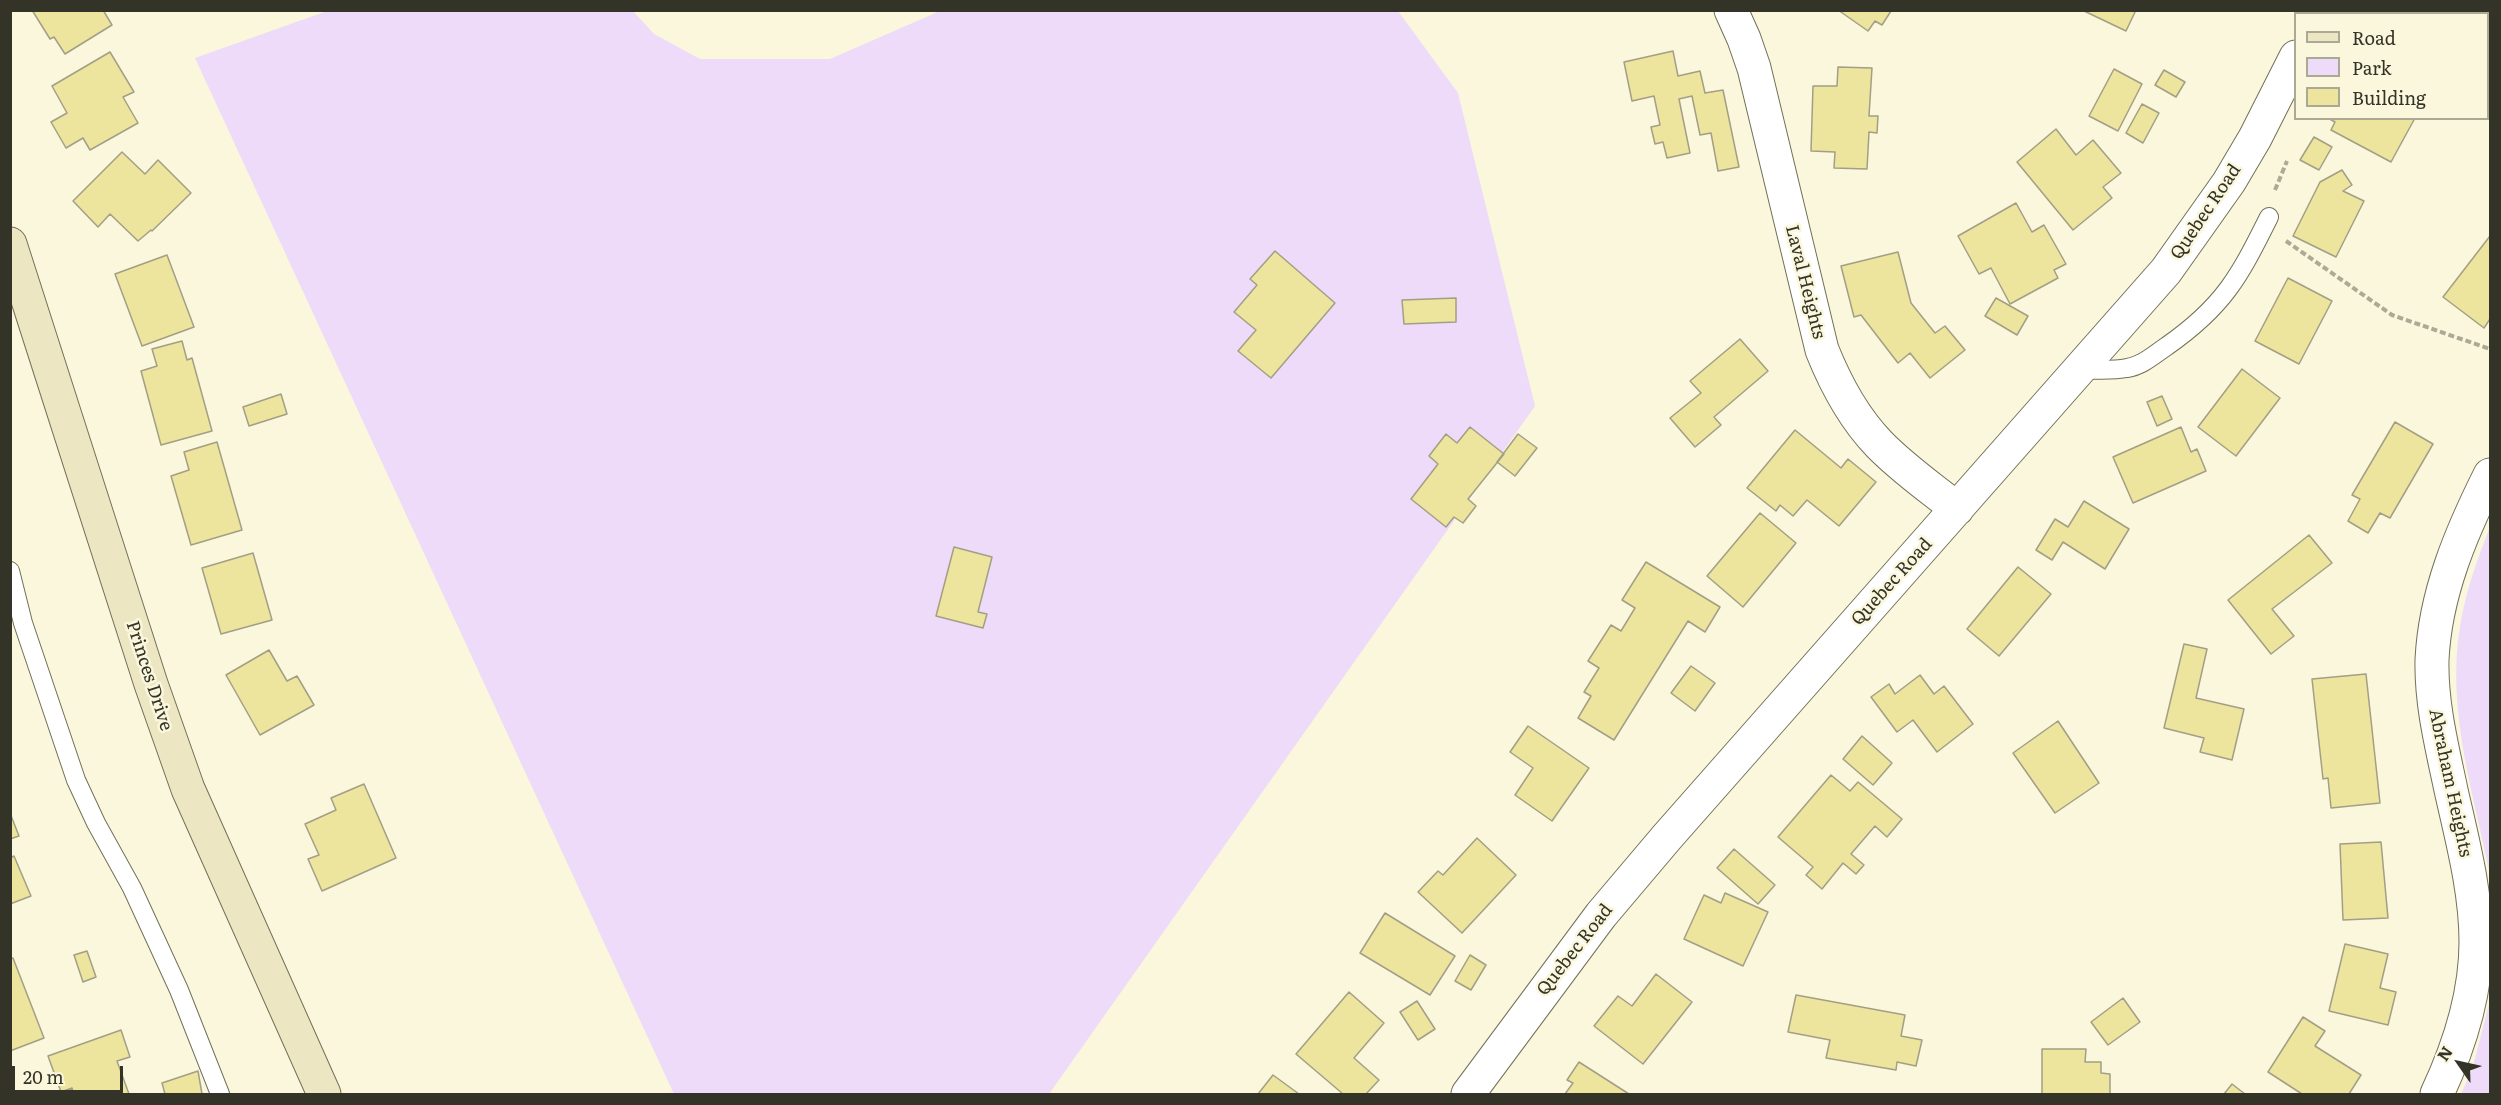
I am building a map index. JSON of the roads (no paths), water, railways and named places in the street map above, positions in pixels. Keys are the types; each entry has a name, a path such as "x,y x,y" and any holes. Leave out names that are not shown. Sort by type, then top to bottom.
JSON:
{"street":[{"name":"Laval Heights","path":"1731,10 1754,69 1822,350 1835,383 1851,409 1879,444 1957,509"},
{"name":"Quebec Road","path":"1468,1095 1600,915 2166,271 2197,230 2250,147 2294,59"},
{"name":"Princes Drive","path":"10,244 151,684 188,789 324,1095"},
{"name":"Abraham Heights","path":"2437,1095 2458,1046 2471,994 2476,942 2470,882 2433,703 2432,660 2435,625 2446,580 2462,534 2490,475"}],"lane":[{"path":"2080,370 2128,368 2142,363 2194,327 2223,299 2244,268 2270,217"},
{"path":"10,572 23,623 76,780 96,823 132,888 174,980 220,1095"}]}
